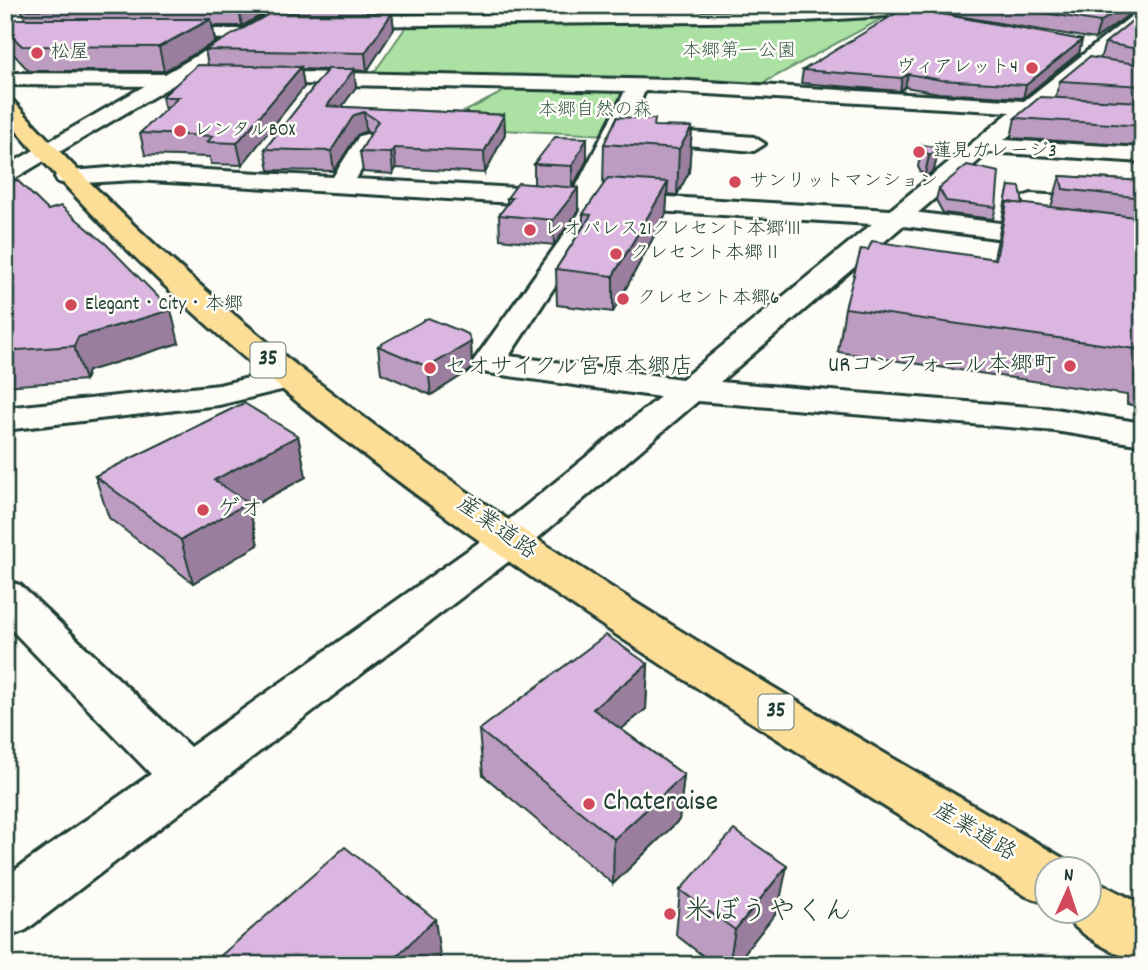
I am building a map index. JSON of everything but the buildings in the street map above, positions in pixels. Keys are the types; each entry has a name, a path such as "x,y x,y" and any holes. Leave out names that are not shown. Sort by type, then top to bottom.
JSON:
{"main road":[{"name":"産業道路","path":"5,104 57,166 168,277 290,378 389,455 663,642 1032,869"},
{"path":"1102,912 1143,937"}],"street":[{"path":"322,21 804,16 896,8 984,5"},
{"path":"896,8 967,23"},
{"path":"866,32 896,8"},
{"path":"57,166 172,77 247,34 274,13 296,21"},
{"path":"5,911 510,540 1097,48 1139,18"},
{"path":"362,79 401,22"},
{"path":"138,34 247,34"},
{"path":"1071,43 1097,48"},
{"path":"1077,65 1105,70"},
{"path":"766,92 799,72"},
{"path":"5,79 220,76 638,85 1143,114"},
{"path":"309,99 324,78"},
{"path":"638,85 586,192 594,211 488,363 687,390 1055,420 1143,434"},
{"path":"615,132 754,144"},
{"path":"340,185 368,141"},
{"path":"981,145 1143,155"},
{"path":"246,180 261,159"},
{"path":"5,177 57,166 246,180 897,218 1143,248"},
{"path":"1039,236 1031,202 1143,209"},
{"path":"5,419 219,395 290,378"},
{"path":"5,596 187,777"}],"green space":[{"name":"本郷第一公園","path":"887,16 756,87 373,74 408,24"},
{"name":"本郷自然の森","path":"516,85 630,87 609,135 435,127"}],"place":[{"name":"松屋","path":"37,53"},
{"name":"ヴィアレット4","path":"1032,68"},
{"name":"レンタルBOX","path":"180,131"},
{"name":"蓮見ガレージ3","path":"919,152"},
{"name":"サンリットマンション","path":"735,182"},
{"name":"レオパレス21クレセント本郷Ⅲ","path":"530,230"},
{"name":"クレセント本郷Ⅱ","path":"616,254"},
{"name":"クレセント本郷6","path":"623,299"},
{"name":"Elegant・City・本郷","path":"71,305"},
{"name":"URコンフォール本郷町","path":"1070,366"},
{"name":"セオサイクル宮原本郷店","path":"430,368"},
{"name":"ゲオ","path":"203,510"},
{"name":"Chateraise","path":"589,804"},
{"name":"米ぼうやくん","path":"670,914"}]}
